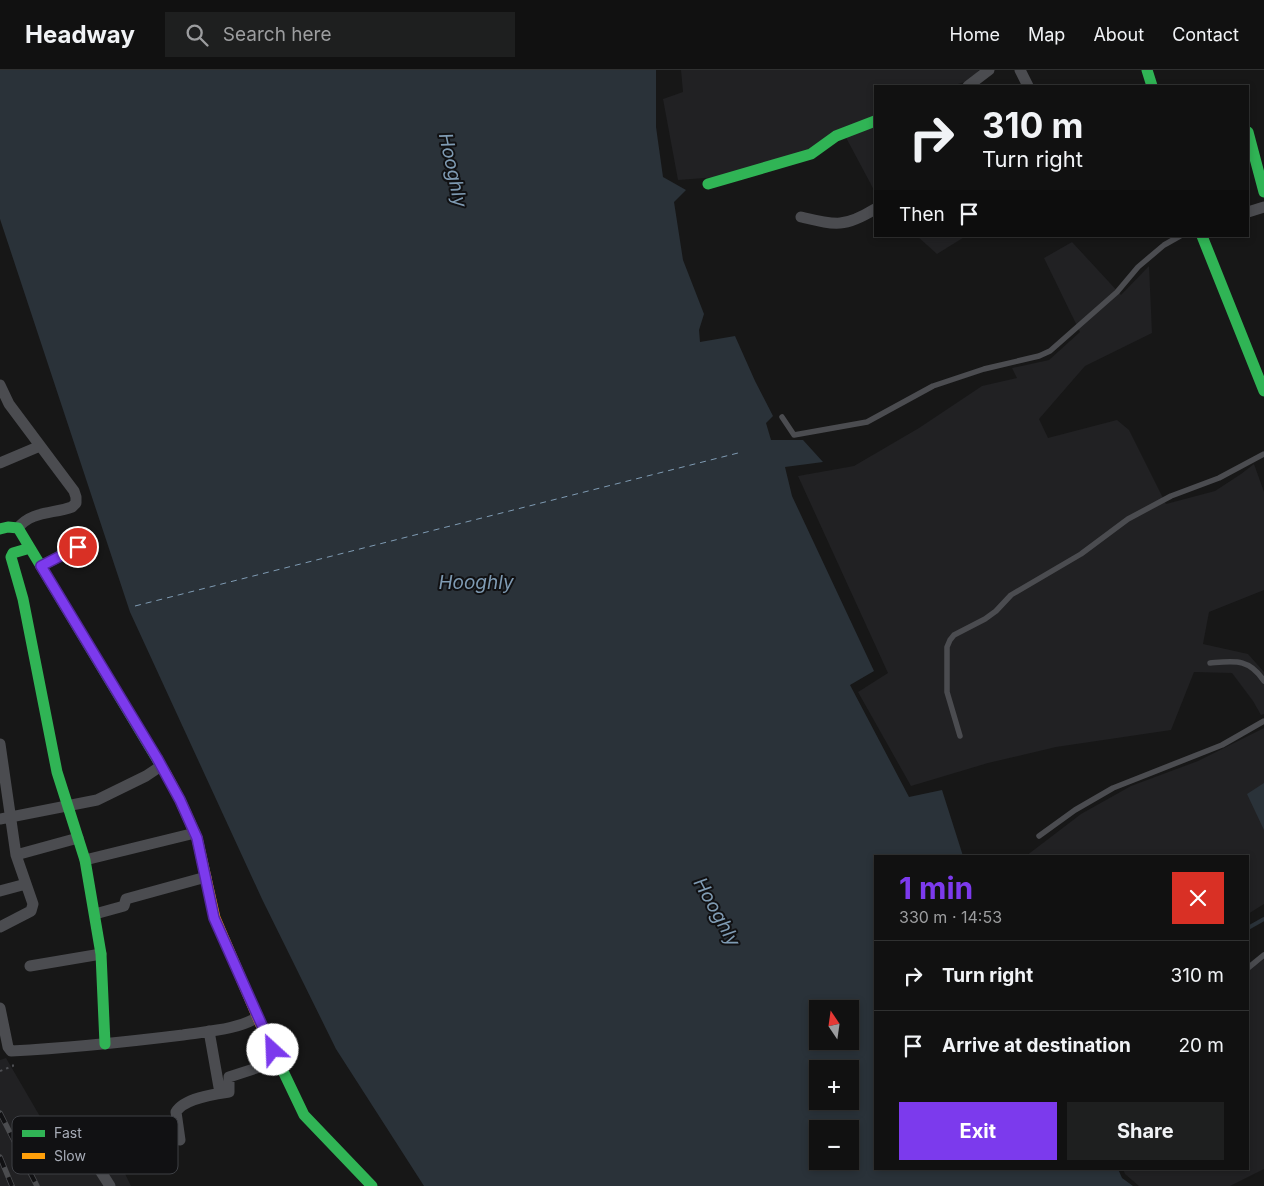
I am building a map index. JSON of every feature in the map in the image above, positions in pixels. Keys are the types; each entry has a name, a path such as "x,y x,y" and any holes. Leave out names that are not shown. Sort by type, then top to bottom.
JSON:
{"street":[{"path":"969,85 989,70"},
{"path":"1020,70 1028,85"},
{"path":"1147,70 1152,85"},
{"path":"708,184 811,154 836,136 874,121"},
{"path":"1249,136 1264,192"},
{"path":"1249,212 1264,207"},
{"path":"801,217 832,224 848,223 874,210"},
{"path":"1202,237 1264,391"},
{"path":"0,385 9,404 74,491 76,497 76,503 66,509 30,517 18,528"},
{"path":"0,412 9,404"},
{"path":"0,463 40,446"},
{"path":"0,529 8,527 18,528"},
{"path":"18,528 152,750 180,800 195,833 214,918 304,1116 372,1186"},
{"path":"41,566 78,547"},
{"path":"30,548 13,553 11,558 35,657 53,756 85,860 101,954 105,1044"},
{"path":"0,744 5,819 33,904 31,911 0,927"},
{"path":"5,819 97,800 146,776 161,766"},
{"path":"85,860 195,833"},
{"path":"16,855 78,838"},
{"path":"95,914 124,906 126,899 206,877"},
{"path":"0,891 26,884"},
{"path":"30,966 101,954"},
{"path":"0,1008 9,1050 105,1044 209,1031 236,1026 258,1018"},
{"path":"209,1031 220,1093"},
{"path":"178,1116 177,1109 200,1097 230,1091 228,1079 230,1077 278,1061"},
{"path":"178,1119 180,1140"},
{"path":"102,1174 110,1186"}],"lane":[{"path":"782,417 794,435 868,422 933,386 984,369 1039,356 1050,351 1116,292 1138,267 1164,245 1178,237"},
{"path":"960,736 947,692 947,647 954,635 985,619 996,611 1011,595 1081,554 1128,519 1171,496 1219,478 1264,454"},
{"path":"1210,663 1237,661 1256,669 1264,681"},
{"path":"1039,836 1075,810 1112,788 1222,745 1264,721"},
{"path":"1249,967 1264,956"}],"shaded area":[{"path":"681,70 979,70 971,80 955,85 874,85 874,190 842,130 806,151 718,177 678,180 663,99 683,92"},
{"path":"918,237 964,237 937,254"},
{"path":"1072,242 1121,295 1149,266 1152,333 1085,366 1039,419 1048,438 1117,420 1129,430 1166,504 1215,491 1254,464 1264,492 1264,590 1209,612 1203,644 1248,654 1264,672 1264,714 1261,715 1232,673 1194,672 1171,730 1056,747 988,763 911,786 858,692 888,673 798,476 854,466 919,428 982,386 1017,378 1012,368 1049,360 1080,332 1044,258"},
{"path":"1264,728 1264,904 1249,913 1249,855 1027,855 1081,814 1131,786 1198,761"},
{"path":"1264,959 1264,1169 1230,1186 1139,1186 1125,1174 1123,1170 1249,1170 1249,969"},
{"path":"6,1058 40,1116 12,1116 12,1174 125,1174 131,1186 0,1186 0,1060"}],"water":[{"name":"Hooghly","path":"0,70 656,70 656,127 663,177 686,190 674,202 683,260 704,314 699,330 700,342 735,336 773,416 766,423 771,440 803,440 823,462 785,467 792,496 874,671 850,685 909,797 942,790 963,855 874,855 874,1170 1118,1170 1122,1178 1133,1186 424,1186 336,1049 262,899 130,612 0,219"},
{"path":"1264,783 1264,830 1247,794"}],"waterway":[{"path":"1249,927 1264,919"}],"ferry route":[{"path":"135,606 738,453"}],"railway":[{"path":"0,1113 12,1137"},
{"path":"0,1157 12,1186"},
{"path":"31,1174 37,1186"}],"traffic: fast":[{"path":"1147,70 1152,85"},
{"path":"708,184 811,154 836,136 874,121"},
{"path":"1249,136 1264,192"},
{"path":"1202,237 1264,391"},
{"path":"0,529 8,527 18,528 166,774"},
{"path":"30,548 13,553 11,557 23,599 57,772 85,860 101,954 105,1044"},
{"path":"261,1025 304,1115 372,1186"}],"traffic: slow":[{"path":"166,774 197,838 215,918 261,1025"}],"route":[{"path":"78,547 41,566 157,758 180,800 197,838 214,918 273,1050"}]}
